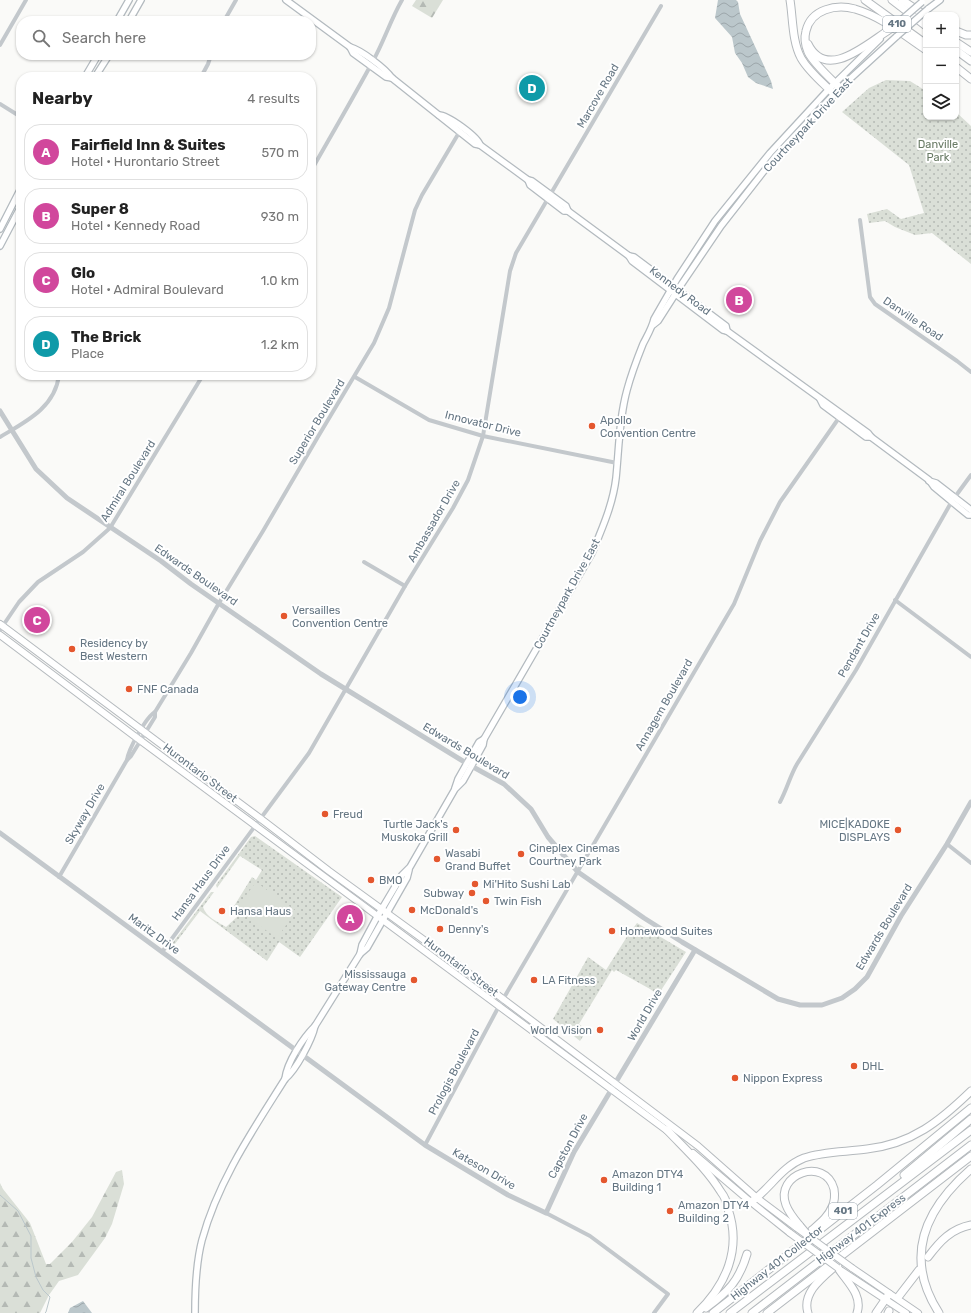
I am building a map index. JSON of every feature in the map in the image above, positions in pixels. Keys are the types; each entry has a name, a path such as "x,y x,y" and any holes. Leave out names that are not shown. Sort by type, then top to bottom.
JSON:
{"highway":[{"path":"790,0 795,40 800,57 834,94"},
{"name":"410","path":"865,0 923,42"},
{"path":"892,0 923,24"},
{"name":"410","path":"898,0 923,18"},
{"path":"902,0 925,12"},
{"path":"840,88 808,53 805,40 807,28 812,19 822,11 838,7 854,9 869,14 885,22 923,48"},
{"path":"807,28 806,37 811,49 819,57 830,60 840,59 851,55 892,28"},
{"path":"959,32 971,36"},
{"path":"959,44 971,52"},
{"path":"959,52 971,61"},
{"path":"959,69 971,79"},
{"path":"754,1200 781,1173 804,1158 816,1155 877,1148 919,1134 940,1119 971,1091"},
{"name":"Highway 401 Collector","path":"713,1313 773,1267 971,1108"},
{"path":"841,1229 971,1119"},
{"path":"667,1130 705,1169 715,1182 722,1193 732,1222 733,1246 728,1269 714,1295 697,1313"},
{"name":"Highway 401 Express","path":"730,1313 971,1130"},
{"name":"Highway 401 Express","path":"752,1313 971,1146"},
{"path":"767,1313 971,1156"},
{"path":"939,1313 928,1293 923,1275 921,1260 924,1237 931,1216 938,1204 953,1186 971,1169"},
{"path":"773,1267 786,1252 822,1221 832,1209 835,1200 833,1186 824,1176 816,1172 809,1171 798,1174 787,1185 784,1198 786,1205 799,1227 811,1239"},
{"path":"928,1257 940,1241 947,1235 959,1228 971,1225"},
{"path":"808,1313 807,1301 812,1289 852,1252 855,1245"},
{"path":"700,1313 728,1291 740,1274 747,1254"},
{"path":"838,1268 844,1274 858,1297 859,1304 857,1313"},
{"path":"899,1296 919,1270"},
{"path":"876,1313 887,1297"}],"main road":[{"path":"121,16 129,0"},
{"path":"132,16 140,0"},
{"name":"Kennedy Road","path":"286,0 308,16"},
{"name":"Courtneypark Drive East","path":"928,12 940,0"},
{"name":"Courtneypark Drive East","path":"674,290 715,222 770,153 834,83 923,1"},
{"name":"Courtneypark Drive East","path":"315,1026 360,954 362,945 407,878 410,868 455,789 463,781 469,764 483,745 484,739 592,554 604,526 612,499 622,415 627,391 638,355 653,325 654,319 721,226 775,157 840,88 897,36 923,16"},
{"name":"Kennedy Road","path":"316,22 350,47 356,48 372,63 388,73 392,78 442,119 461,130 475,144 480,145 528,180 532,181 549,197 566,206 568,211 630,256 632,261 674,290 722,330 727,331 820,399 825,401 841,416 868,433 871,437 929,480 936,483 968,515 971,515"},
{"path":"88,72 95,60"},
{"path":"98,72 106,60"},
{"path":"0,229 16,202"},
{"path":"0,246 16,216"},
{"name":"Kennedy Road","path":"953,499 971,510"},
{"name":"Hurontario Street","path":"1,627 504,999 698,1146 790,1233 838,1268"},
{"name":"Hurontario Street","path":"0,635 380,919 667,1130 754,1200 799,1227"},
{"path":"285,1079 286,1071 297,1051 308,1033 315,1026"},
{"path":"195,1313 197,1273 202,1241 221,1189 238,1157 285,1079 291,1074 314,1035 315,1026"},
{"path":"811,1239 852,1268 906,1313"},
{"path":"844,1274 918,1313"}],"street":[{"path":"17,16 26,0"},
{"path":"227,16 236,0"},
{"path":"316,162 372,63 402,0"},
{"name":"Marcove Road","path":"549,197 661,6"},
{"path":"0,45 16,17"},
{"path":"204,72 209,60"},
{"path":"0,104 16,114"},
{"name":"Superior Boulevard","path":"143,731 155,717 155,712 374,343 387,315 415,210 422,195 461,130"},
{"name":"Ambassador Drive","path":"255,825 309,753 465,485 479,451 483,436 510,271 516,253 549,197"},
{"name":"Danville Road","path":"860,220 870,297 875,304 971,372"},
{"name":"Innovator Drive","path":"355,377 429,420 483,436 617,462"},
{"path":"0,437 32,418 39,412 58,384 58,380"},
{"name":"Admiral Boulevard","path":"1,627 19,602 38,582 83,552 110,528 200,380"},
{"name":"Edwards Boulevard","path":"0,411 27,456 39,472 67,498 161,561 346,691 504,784 534,812 548,837 578,872 644,918 778,999 810,1006 842,998 855,989 867,976 901,916 947,844 971,802"},
{"name":"Annagem Boulevard","path":"499,1006 734,604 762,537 783,498 841,416"},
{"name":"Pendant Drive","path":"780,802 787,789 790,777 794,770 856,670 953,499 971,475"},
{"path":"364,562 405,586"},
{"path":"895,600 971,657"},
{"name":"Skyway Drive","path":"59,877 127,760 127,754 139,739 143,731"},
{"name":"Hansa Haus Drive","path":"162,952 255,825"},
{"name":"Maritz Drive","path":"0,833 297,1051"},
{"path":"947,844 971,862"},
{"name":"World Drive","path":"611,1089 695,950"},
{"name":"Prologis Boulevard","path":"425,1145 499,1006"},
{"name":"Kateson Drive","path":"297,1051 425,1145 508,1195 590,1236 668,1294 654,1313"},
{"name":"Capston Drive","path":"546,1213 574,1152 611,1089"}],"green space":[{"path":"416,0 443,0 432,18 412,6"},
{"name":"Danville Park","path":"886,80 910,81 923,89 923,120 959,120 959,115 971,126 971,264 932,233 915,235 895,227 885,221 869,223 867,214 887,209 901,219 924,213 909,165 842,112 869,88"},
{"path":"255,836 342,897 300,957 279,942 267,961 200,911 170,949 171,945 211,892 214,892 203,907 209,916 226,927 237,917 231,911 252,877 256,880 262,870 240,856 217,888 216,885 251,837"},
{"path":"256,882 296,911 277,938 236,909"},
{"path":"637,923 686,952 658,995 616,970 614,972 612,970 579,1024 587,1030 580,1041 553,1019 588,957 606,970"},
{"path":"122,1170 124,1184 112,1224 105,1238 78,1275 59,1281 49,1295 40,1313 0,1313 0,1183 30,1223 46,1264 50,1264 72,1242 92,1217 116,1172"}],"water":[{"path":"718,0 736,0 738,2 740,14 771,81 773,89 756,83 748,77 742,63 735,53 732,37 715,18"},
{"path":"83,1301 92,1313 68,1313 70,1308"}],"waterway":[{"path":"0,1195 18,1211 31,1236 31,1258 36,1277 43,1290 50,1297 45,1313"}],"place":[{"name":"The Brick","path":"532,88"},
{"name":"Super 8","path":"739,300"},
{"name":"Apollo Convention Centre","path":"592,426"},
{"name":"Versailles Convention Centre","path":"284,616"},
{"name":"Glo","path":"37,620"},
{"name":"Residency by Best Western","path":"72,649"},
{"name":"FNF Canada","path":"129,689"},
{"name":"Freud","path":"325,814"},
{"name":"Turtle Jack's Muskoka Grill","path":"456,830"},
{"name":"MICE|KADOKE DISPLAYS","path":"898,830"},
{"name":"Cineplex Cinemas Courtney Park","path":"521,854"},
{"name":"Wasabi Grand Buffet","path":"437,859"},
{"name":"BMO","path":"371,880"},
{"name":"Mi'Hito Sushi Lab","path":"475,884"},
{"name":"Subway","path":"472,893"},
{"name":"Twin Fish","path":"486,901"},
{"name":"McDonald's","path":"412,910"},
{"name":"Hansa Haus","path":"222,911"},
{"name":"Fairfield Inn & Suites","path":"350,918"},
{"name":"Denny's","path":"440,929"},
{"name":"Homewood Suites","path":"612,931"},
{"name":"Mississauga Gateway Centre","path":"414,980"},
{"name":"LA Fitness","path":"534,980"},
{"name":"World Vision","path":"600,1030"},
{"name":"DHL","path":"854,1066"},
{"name":"Nippon Express","path":"735,1078"},
{"name":"Amazon DTY4 Building 1","path":"604,1180"},
{"name":"Amazon DTY4 Building 2","path":"670,1211"}]}
